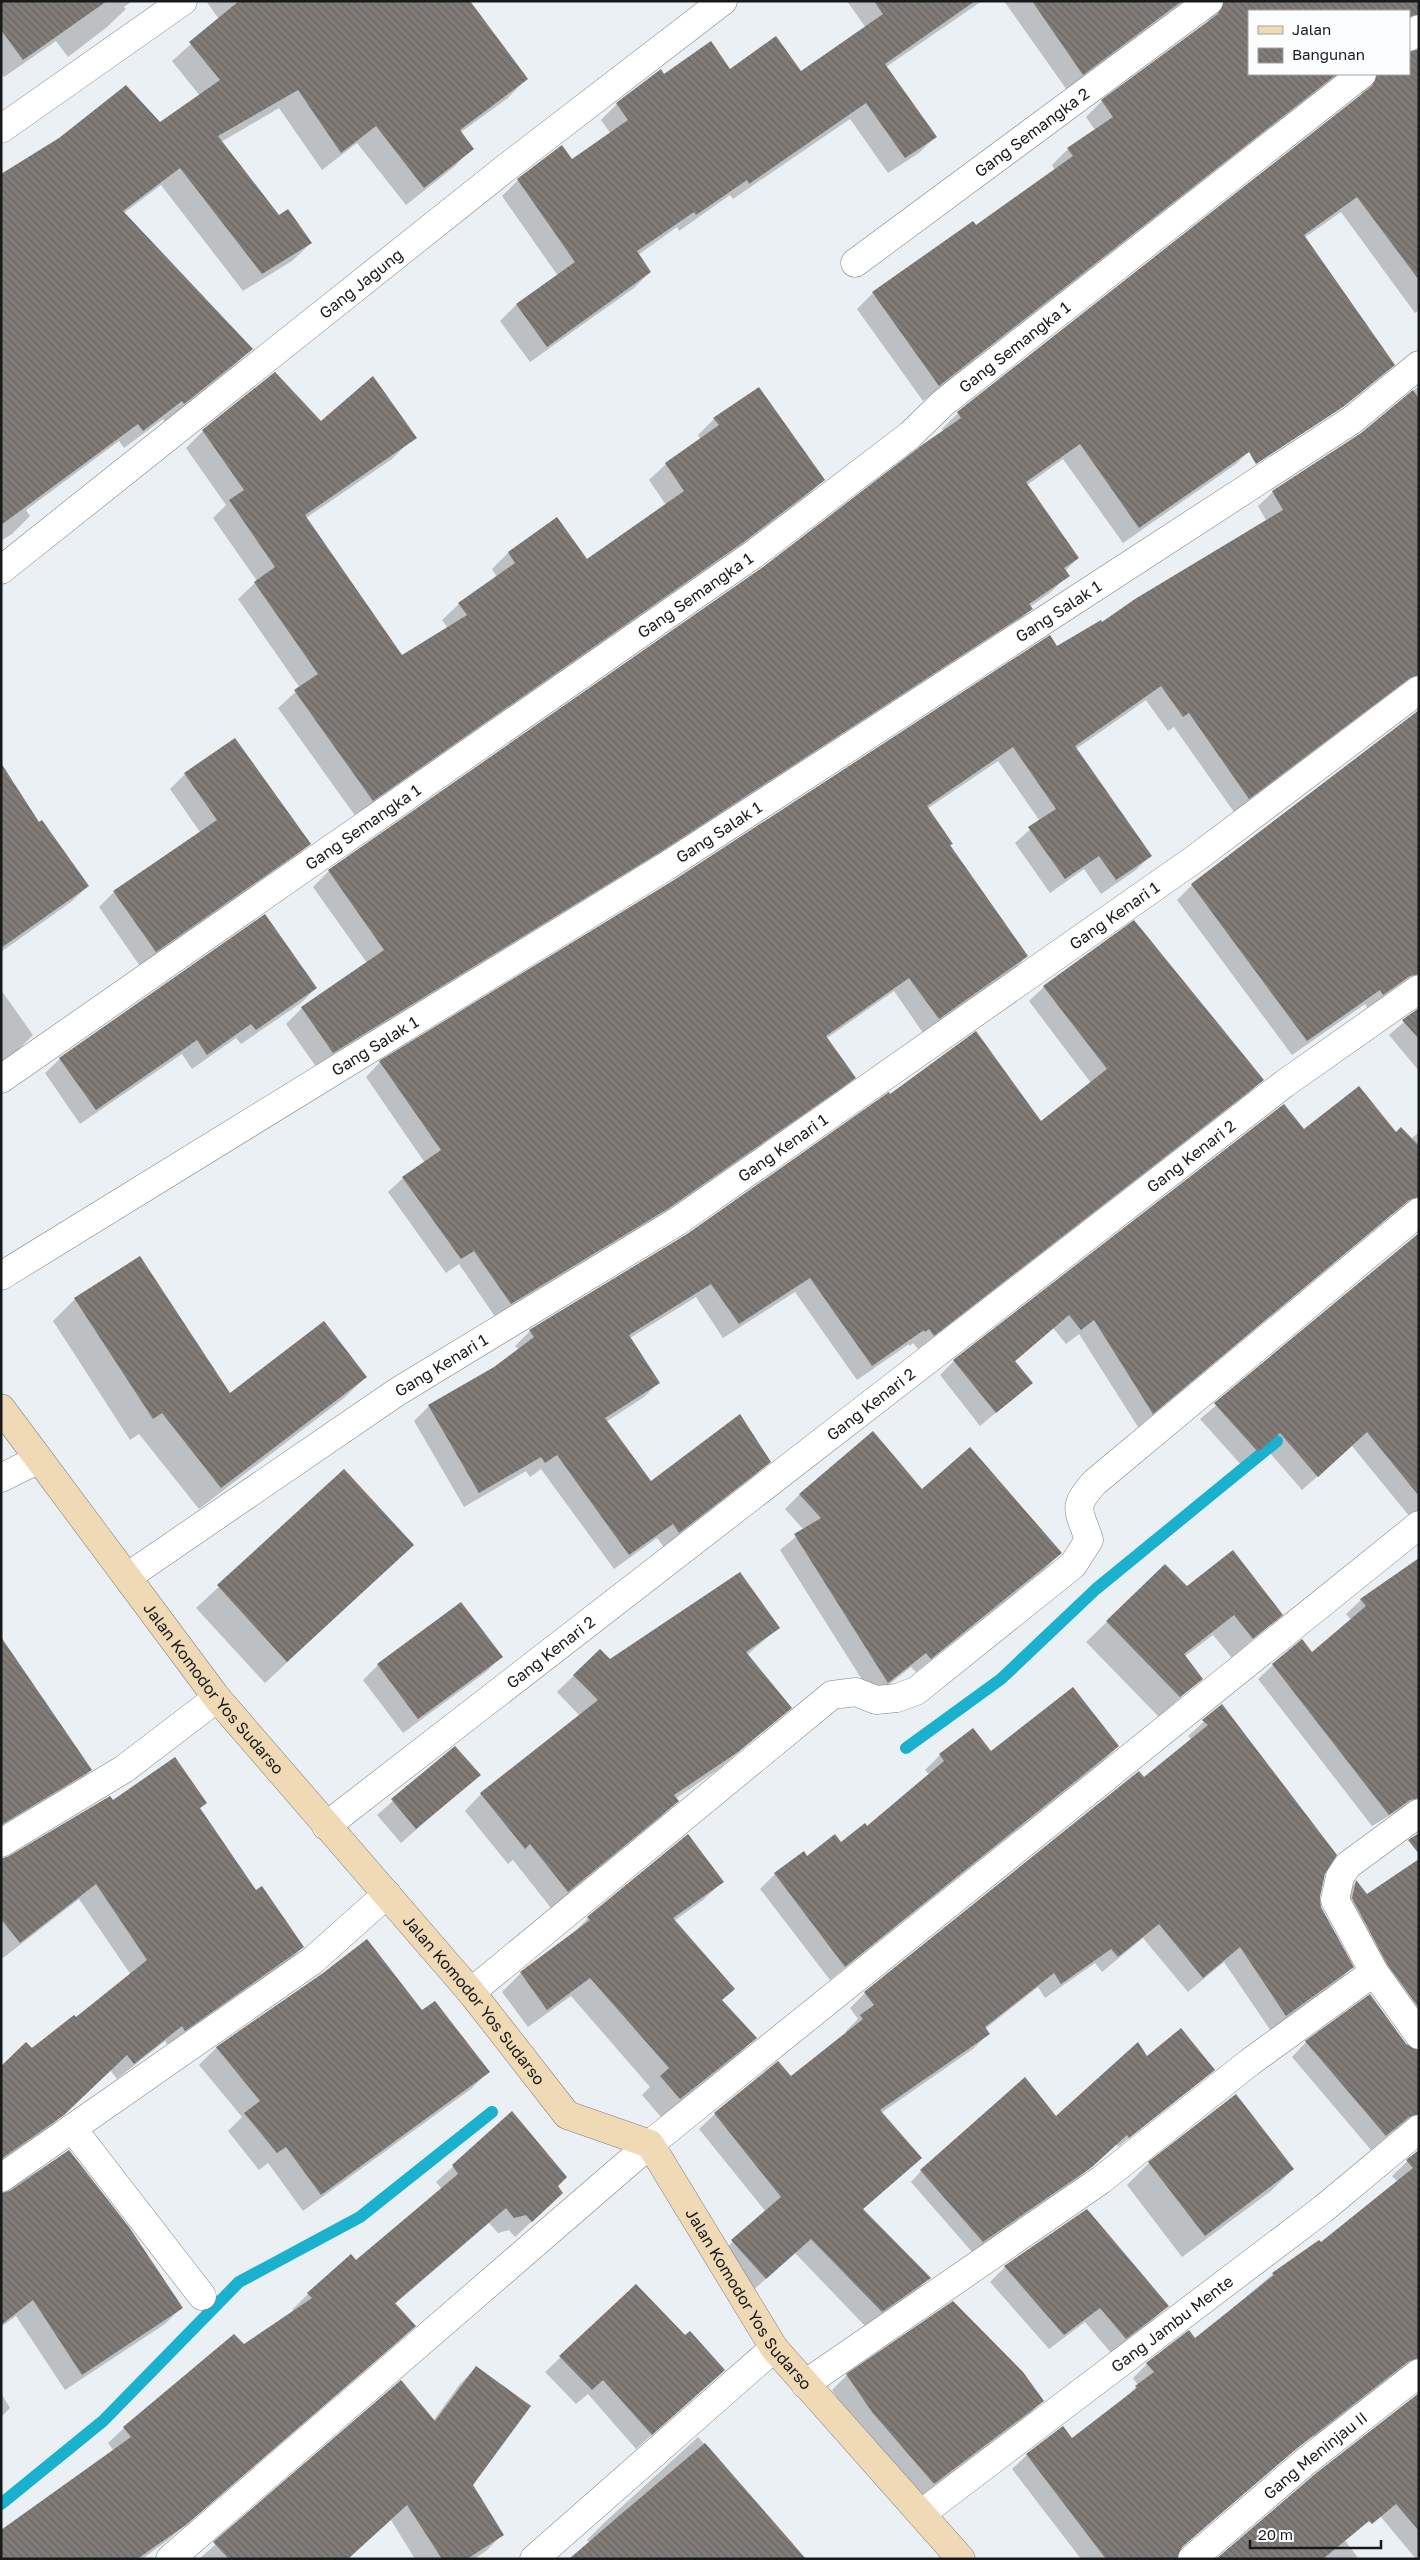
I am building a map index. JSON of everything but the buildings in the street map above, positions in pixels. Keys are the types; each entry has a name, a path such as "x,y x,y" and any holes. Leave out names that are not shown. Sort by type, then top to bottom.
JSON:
{"street":[{"path":"1,129 183,1"},
{"name":"Gang Jagung","path":"1,570 507,167 723,1"},
{"name":"Gang Semangka 2","path":"855,263 1209,1"},
{"name":"Gang Semangka 1","path":"1,1079 754,554 910,435 943,403 1361,75"},
{"name":"Gang Salak 1","path":"1,1276 674,861 1352,420 1419,365"},
{"name":"Gang Kenari 1","path":"128,1577 397,1392 678,1221 1196,858 1419,690"},
{"name":"Gang Kenari 2","path":"326,1826 1276,1090 1419,989"},
{"path":"471,1992 832,1696 856,1692 876,1700 897,1698 916,1691 1073,1565 1089,1540 1078,1508 1080,1498 1095,1482 1419,1212"},
{"name":"Jalan Komodor Yos Sudarso","path":"1,1408 217,1698 471,1992 567,2115 650,2144 774,2348 961,2559"},
{"path":"1,1478 39,1459"},
{"path":"170,2559 650,2144 1419,1525"},
{"path":"1,1843 124,1769 217,1698"},
{"path":"1419,1813 1348,1865 1336,1887 1335,1900 1374,1972 1419,2036"},
{"path":"1,2178 312,1961 387,1894"},
{"path":"805,2384 1101,2180 1250,2062 1374,1972"},
{"path":"72,2128 202,2296"},
{"name":"Gang Jambu Mente","path":"921,2514 1322,2209 1419,2129"},
{"path":"534,2559 774,2348"},
{"name":"Gang Meninjau II","path":"1192,2559 1305,2462 1419,2373"}],"waterway":[{"path":"906,1748 1001,1679 1096,1589 1277,1441"},
{"path":"1,2504 103,2421 239,2282 360,2217 492,2112"}]}
